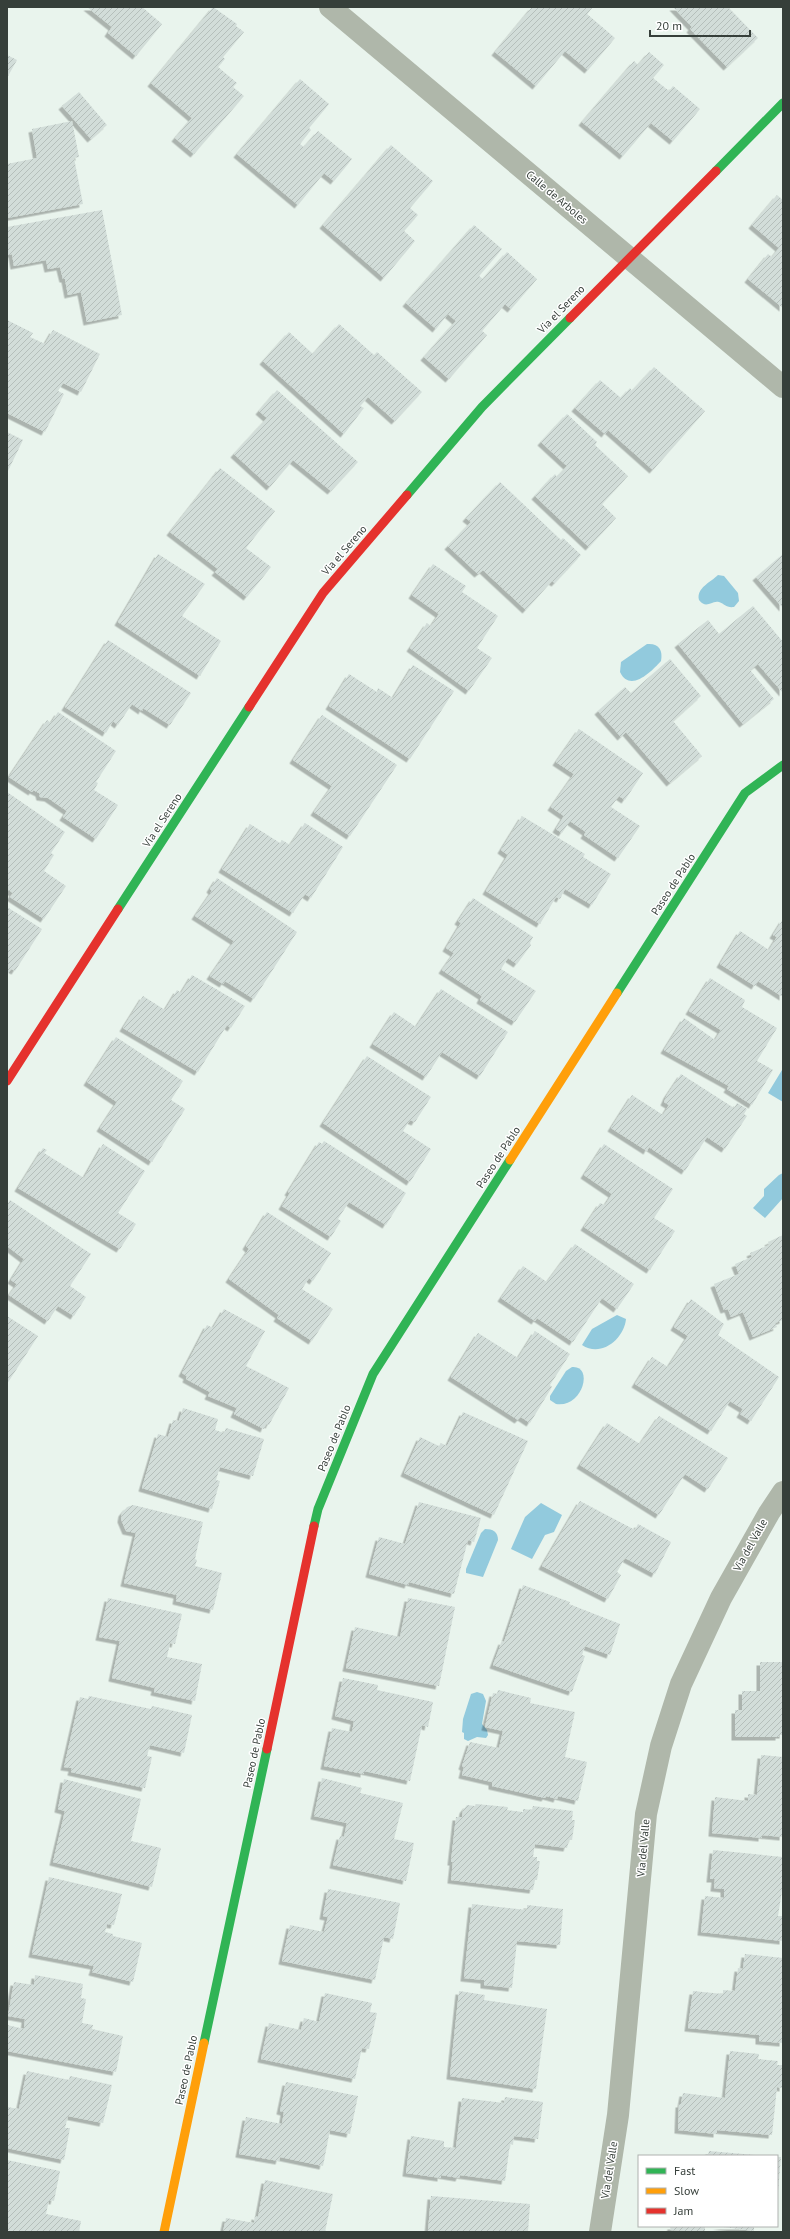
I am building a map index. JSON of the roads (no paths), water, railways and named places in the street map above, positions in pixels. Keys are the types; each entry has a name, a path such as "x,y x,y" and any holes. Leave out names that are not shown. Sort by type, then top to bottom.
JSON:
{"street":[{"name":"Calle de Arboles","path":"330,7 783,387"},
{"name":"Via el Sereno","path":"7,1081 323,593 482,407 783,103"},
{"name":"Paseo de Pablo","path":"164,2232 318,1509 373,1374 746,792 783,764"},
{"name":"Via del Valle","path":"600,2232 618,2116 646,1814 661,1746 681,1684 721,1598 769,1512 783,1492"}],"water":[{"path":"718,575 724,576 738,593 739,601 734,607 727,606 719,602 704,604 699,600 702,589"},
{"path":"647,644 655,645 659,648 661,651 661,661 646,675 635,681 629,681 624,678 620,672 621,662"},
{"path":"783,1048 783,1102 768,1093 782,1070"},
{"path":"783,1173 783,1198 765,1218 753,1208 764,1196 764,1189"},
{"path":"617,1315 626,1319 621,1333 616,1339 604,1348 589,1348 582,1345 592,1329"},
{"path":"572,1367 579,1368 583,1372 584,1379 579,1394 573,1400 556,1404 550,1400 550,1396 566,1371"},
{"path":"541,1503 562,1515 554,1532 545,1535 532,1559 511,1549 525,1517"},
{"path":"485,1529 494,1532 497,1535 498,1540 483,1577 466,1573 466,1569 481,1533"},
{"path":"477,1692 483,1694 486,1701 482,1724 487,1730 488,1735 486,1738 477,1737 468,1741 464,1739 464,1733 462,1732 463,1719 471,1694"}]}
